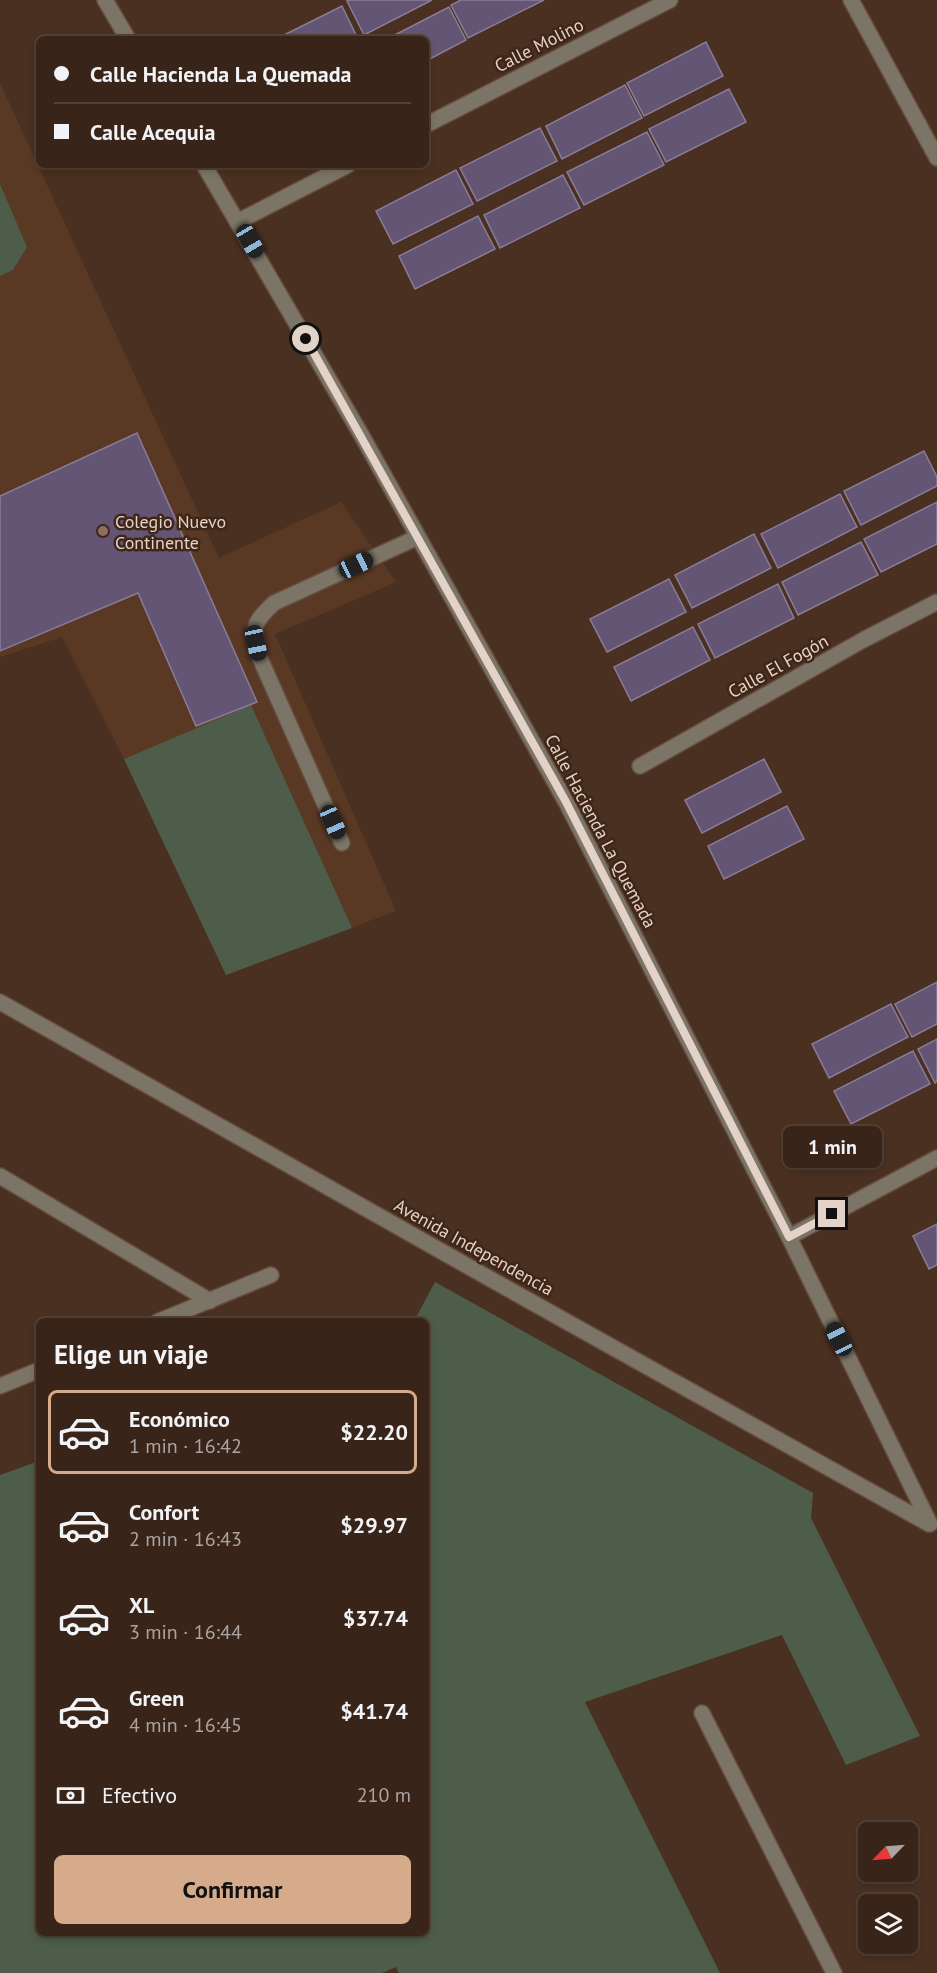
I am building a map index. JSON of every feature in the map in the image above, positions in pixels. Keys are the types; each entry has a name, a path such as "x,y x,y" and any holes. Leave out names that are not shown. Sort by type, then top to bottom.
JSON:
{"street":[{"path":"105,0 126,36"},
{"name":"Calle Molino","path":"429,123 669,0"},
{"path":"851,0 937,158"},
{"name":"Calle Hacienda La Quemada","path":"206,168 239,221 566,802 789,1237 933,1526"},
{"path":"239,221 342,168"},
{"path":"342,843 259,656 253,630 258,618 274,603 418,537"},
{"name":"Calle El Fogón","path":"640,766 863,640 937,602"},
{"name":"Avenida Independencia","path":"0,1002 933,1526"},
{"path":"789,1237 937,1158"},
{"path":"0,1176 210,1301"},
{"path":"167,1318 271,1275"},
{"path":"0,1386 36,1371"},
{"path":"702,1713 834,1973"}],"shaded area":[{"name":"Colegio Nuevo Continente","path":"0,83 36,161 36,168 39,168 219,558 341,502 396,582 275,634 396,911 226,975 124,759 62,637 0,657"}],"green space":[{"path":"0,184 27,247 13,270 0,276"},
{"path":"251,705 352,928 226,975 124,759"},
{"path":"435,1282 813,1493 811,1518 920,1736 846,1765 782,1635 585,1702 720,1973 399,1973 396,1967 382,1973 0,1973 0,1475 36,1462 36,1936 429,1936 429,1318 416,1318"}],"building":[{"path":"432,0 364,35 347,1"},
{"path":"461,0 544,0 468,38 451,5"},
{"path":"342,6 357,36 282,36"},
{"path":"449,7 466,40 429,59 429,36 393,36"},
{"path":"706,42 723,76 644,116 627,83"},
{"path":"625,85 642,118 562,159 546,126"},
{"path":"729,89 746,122 666,162 649,129"},
{"path":"540,128 557,161 477,201 460,168"},
{"path":"647,132 664,165 584,205 567,172"},
{"path":"456,170 473,204 393,244 376,211"},
{"path":"563,175 580,208 500,248 484,215"},
{"path":"478,216 495,249 415,289 399,256"},
{"path":"137,433 257,702 196,726 138,593 0,651 0,496"},
{"path":"924,451 937,477 937,486 861,525 844,491"},
{"path":"840,494 857,527 778,568 761,534"},
{"path":"937,502 937,544 881,572 864,539"},
{"path":"754,534 771,568 692,608 675,575"},
{"path":"861,542 878,575 798,615 782,582"},
{"path":"669,579 686,612 607,652 590,619"},
{"path":"778,584 794,618 715,658 698,624"},
{"path":"693,627 710,660 631,701 614,667"},
{"path":"764,759 781,792 702,833 685,800"},
{"path":"787,806 804,839 724,879 708,846"},
{"path":"937,982 937,1024 912,1037 895,1004"},
{"path":"891,1004 908,1037 829,1078 812,1044"},
{"path":"937,1039 937,1081 935,1083 918,1049"},
{"path":"913,1051 930,1084 851,1124 834,1091"},
{"path":"937,1224 937,1265 929,1269 913,1236"}],"place":[{"name":"Colegio Nuevo Continente","path":"103,531"}],"route":[{"path":"306,339 566,802 789,1237 832,1214"}]}
